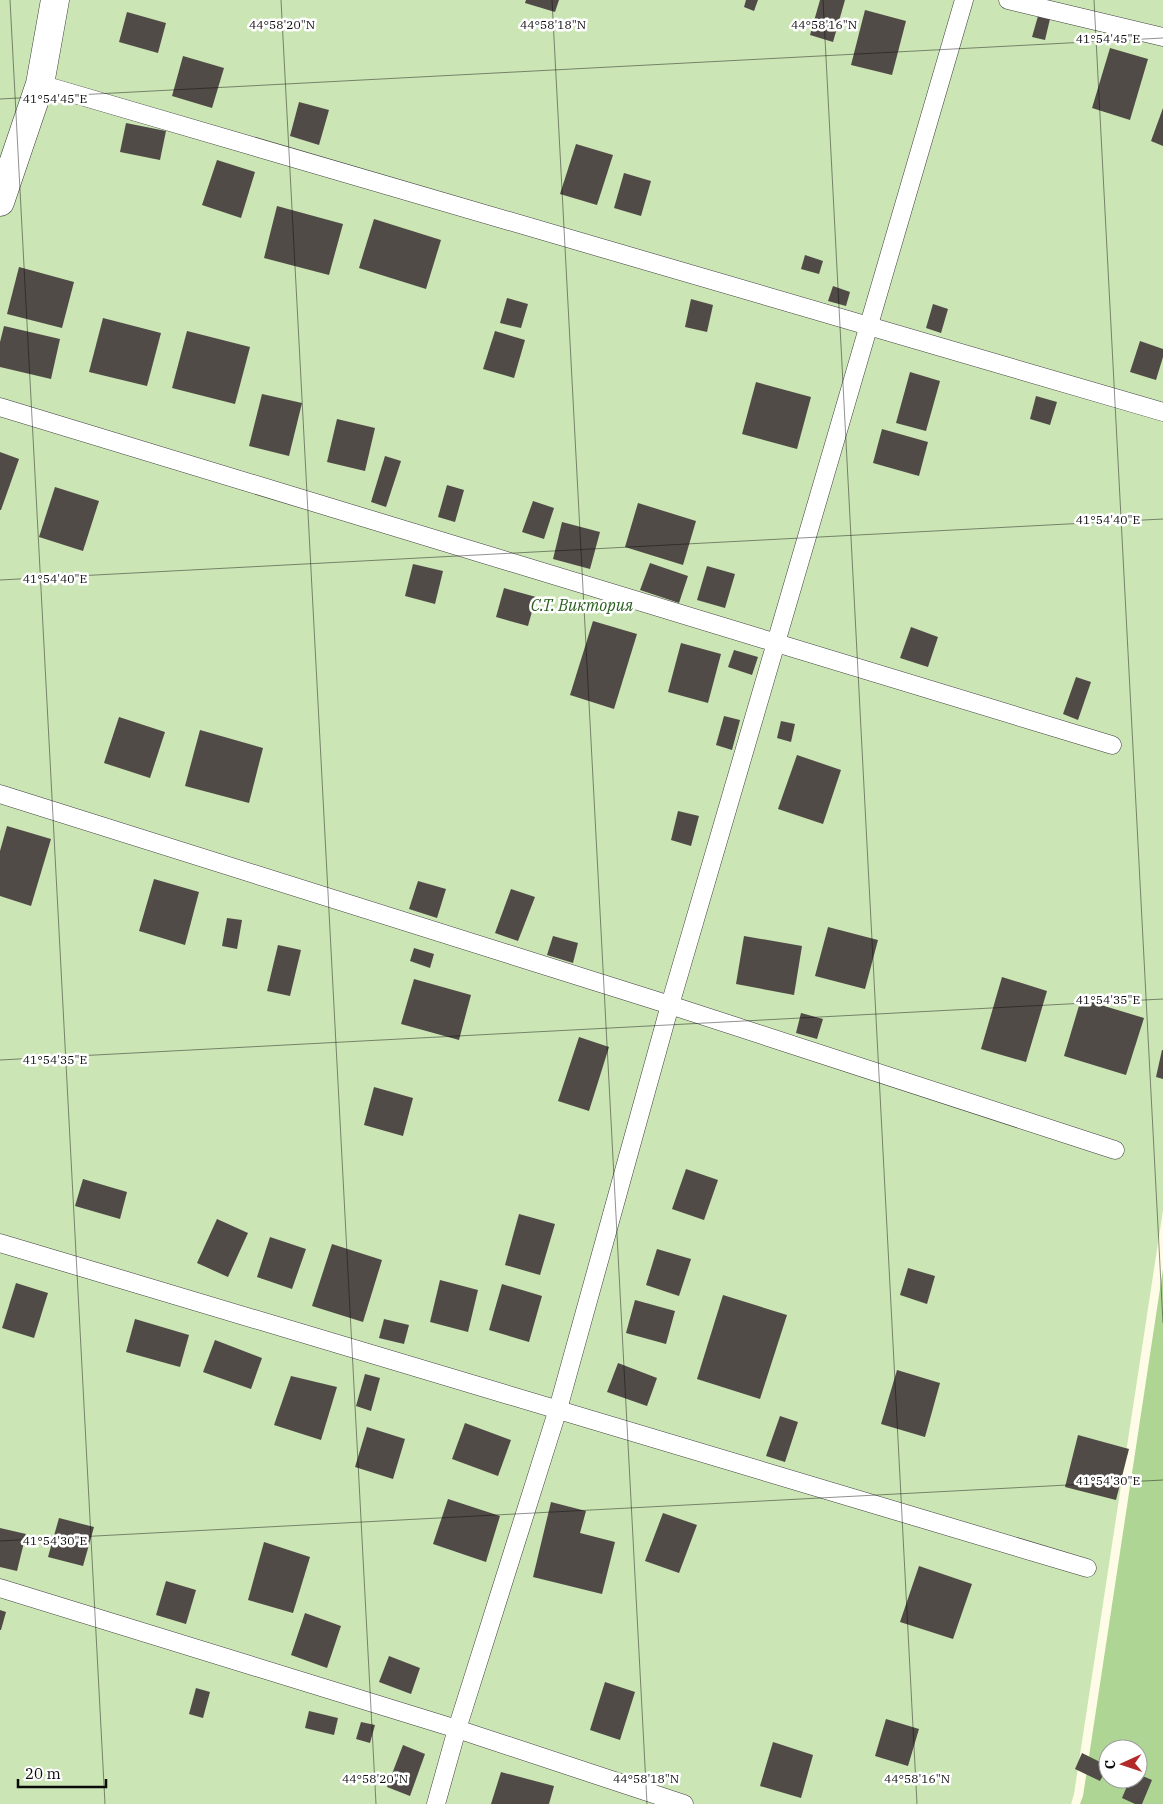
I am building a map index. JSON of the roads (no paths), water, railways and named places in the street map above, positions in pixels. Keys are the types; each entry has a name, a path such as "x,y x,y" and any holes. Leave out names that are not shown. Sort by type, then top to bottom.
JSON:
{"street":[{"path":"0,202 40,84 55,0"}],"lane":[{"path":"436,1804 457,1729 558,1409 670,1005 964,0"},
{"path":"1008,0 1163,36"},
{"path":"40,84 1163,412"},
{"path":"0,407 1112,745"},
{"path":"0,794 670,1005 1115,1150"},
{"path":"0,1243 1087,1568"},
{"path":"0,1588 457,1729 684,1804"}],"park label":[{"name":"С.Т. Виктория","path":"582,605"}]}
